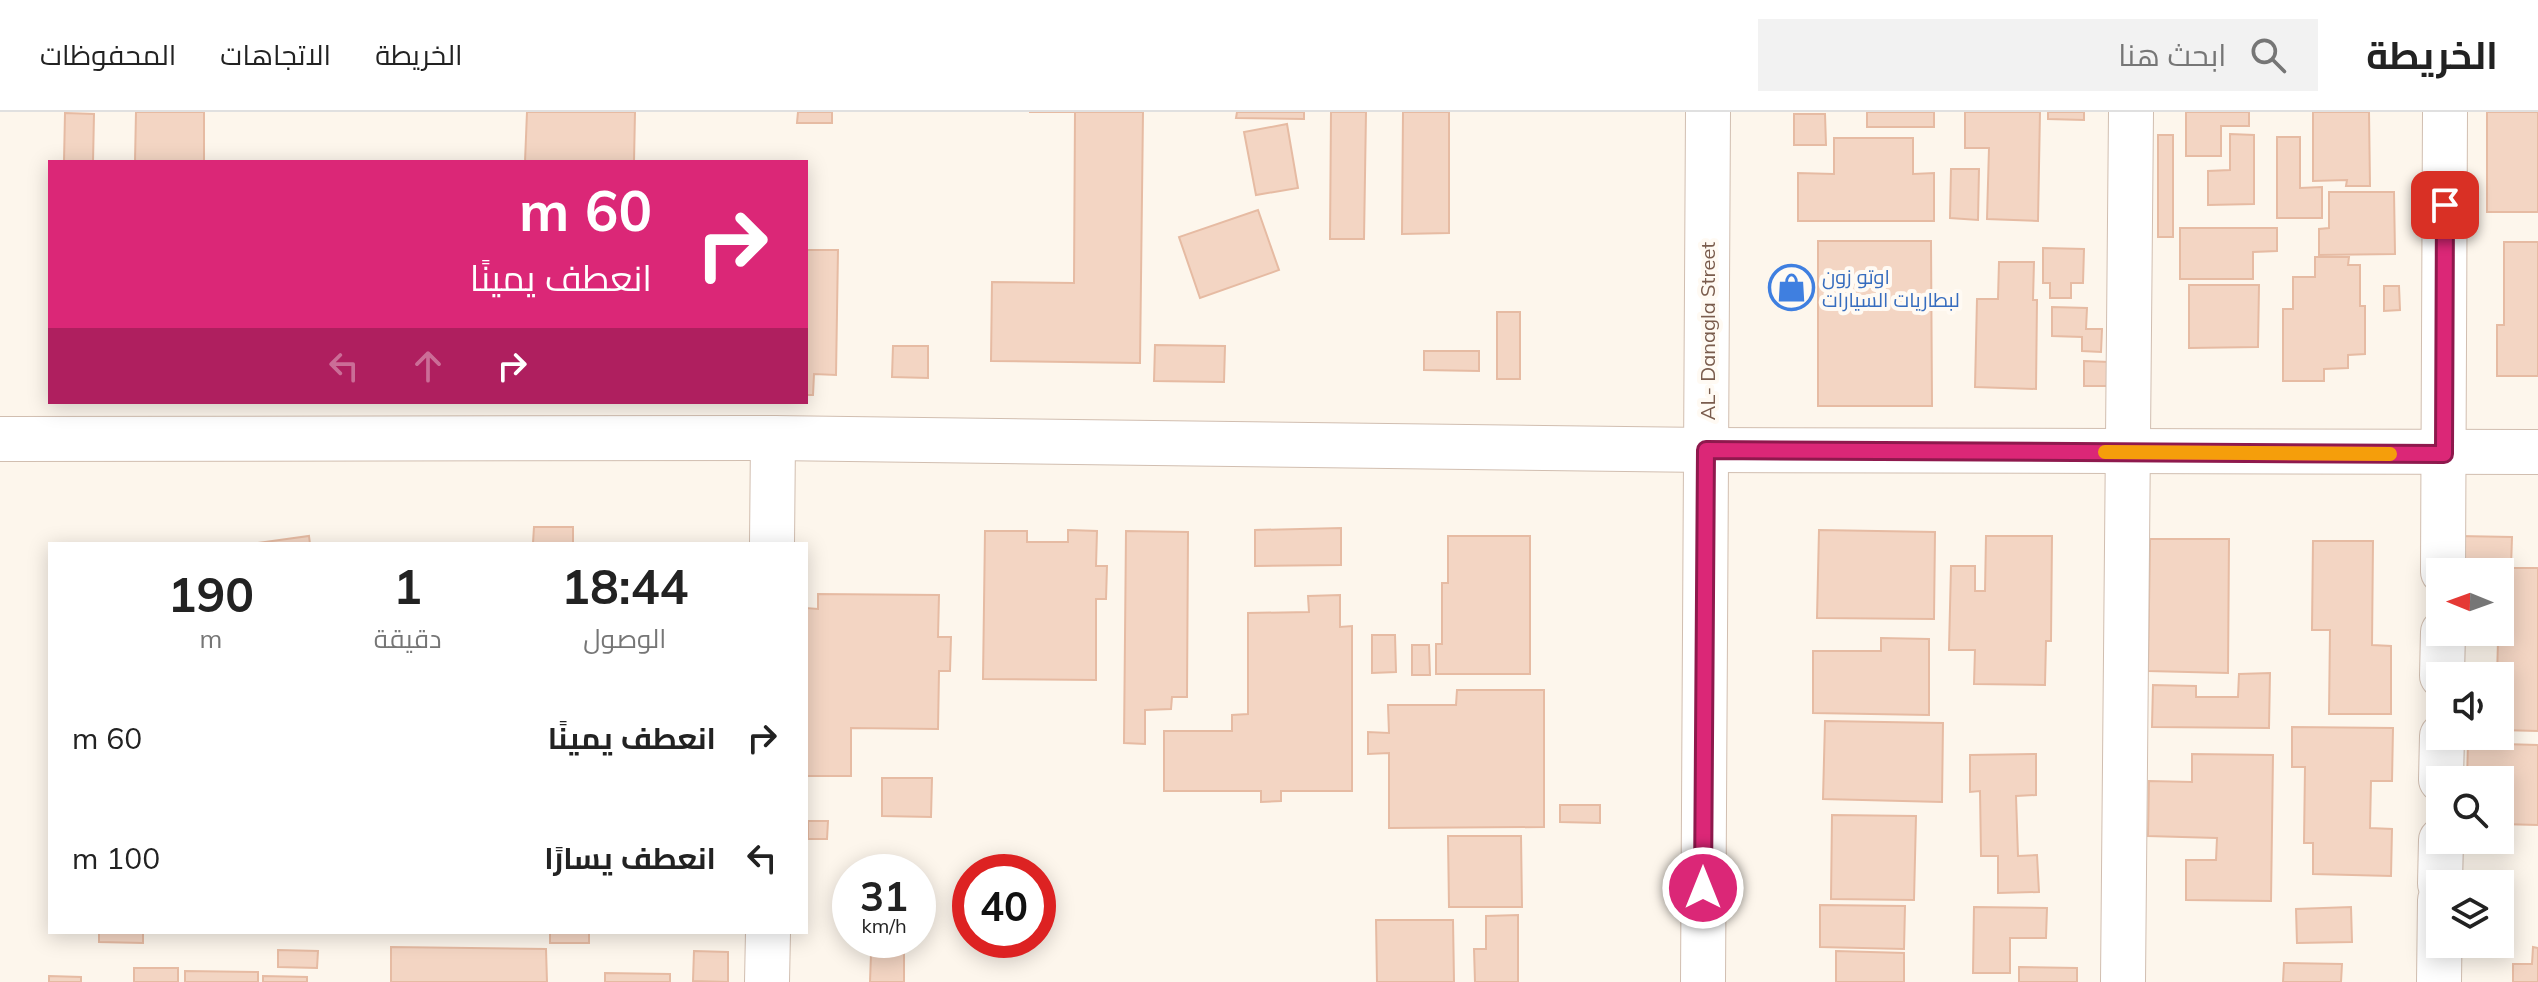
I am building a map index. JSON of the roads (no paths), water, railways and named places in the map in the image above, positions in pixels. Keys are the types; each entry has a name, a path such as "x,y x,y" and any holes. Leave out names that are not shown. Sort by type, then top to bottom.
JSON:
{"street":[{"name":"AL- Danagla Street","path":"1703,982 1708,112"},
{"path":"2123,982 2131,112"},
{"path":"2443,558 2445,112"},
{"path":"772,542 773,438"},
{"path":"0,439 773,438 1706,450 2538,452"},
{"path":"767,982 768,934"},
{"path":"2439,958 2439,982"}],"place":[{"name":"اوتو زون لبطاريات السيارات","path":"1791,287"}]}
